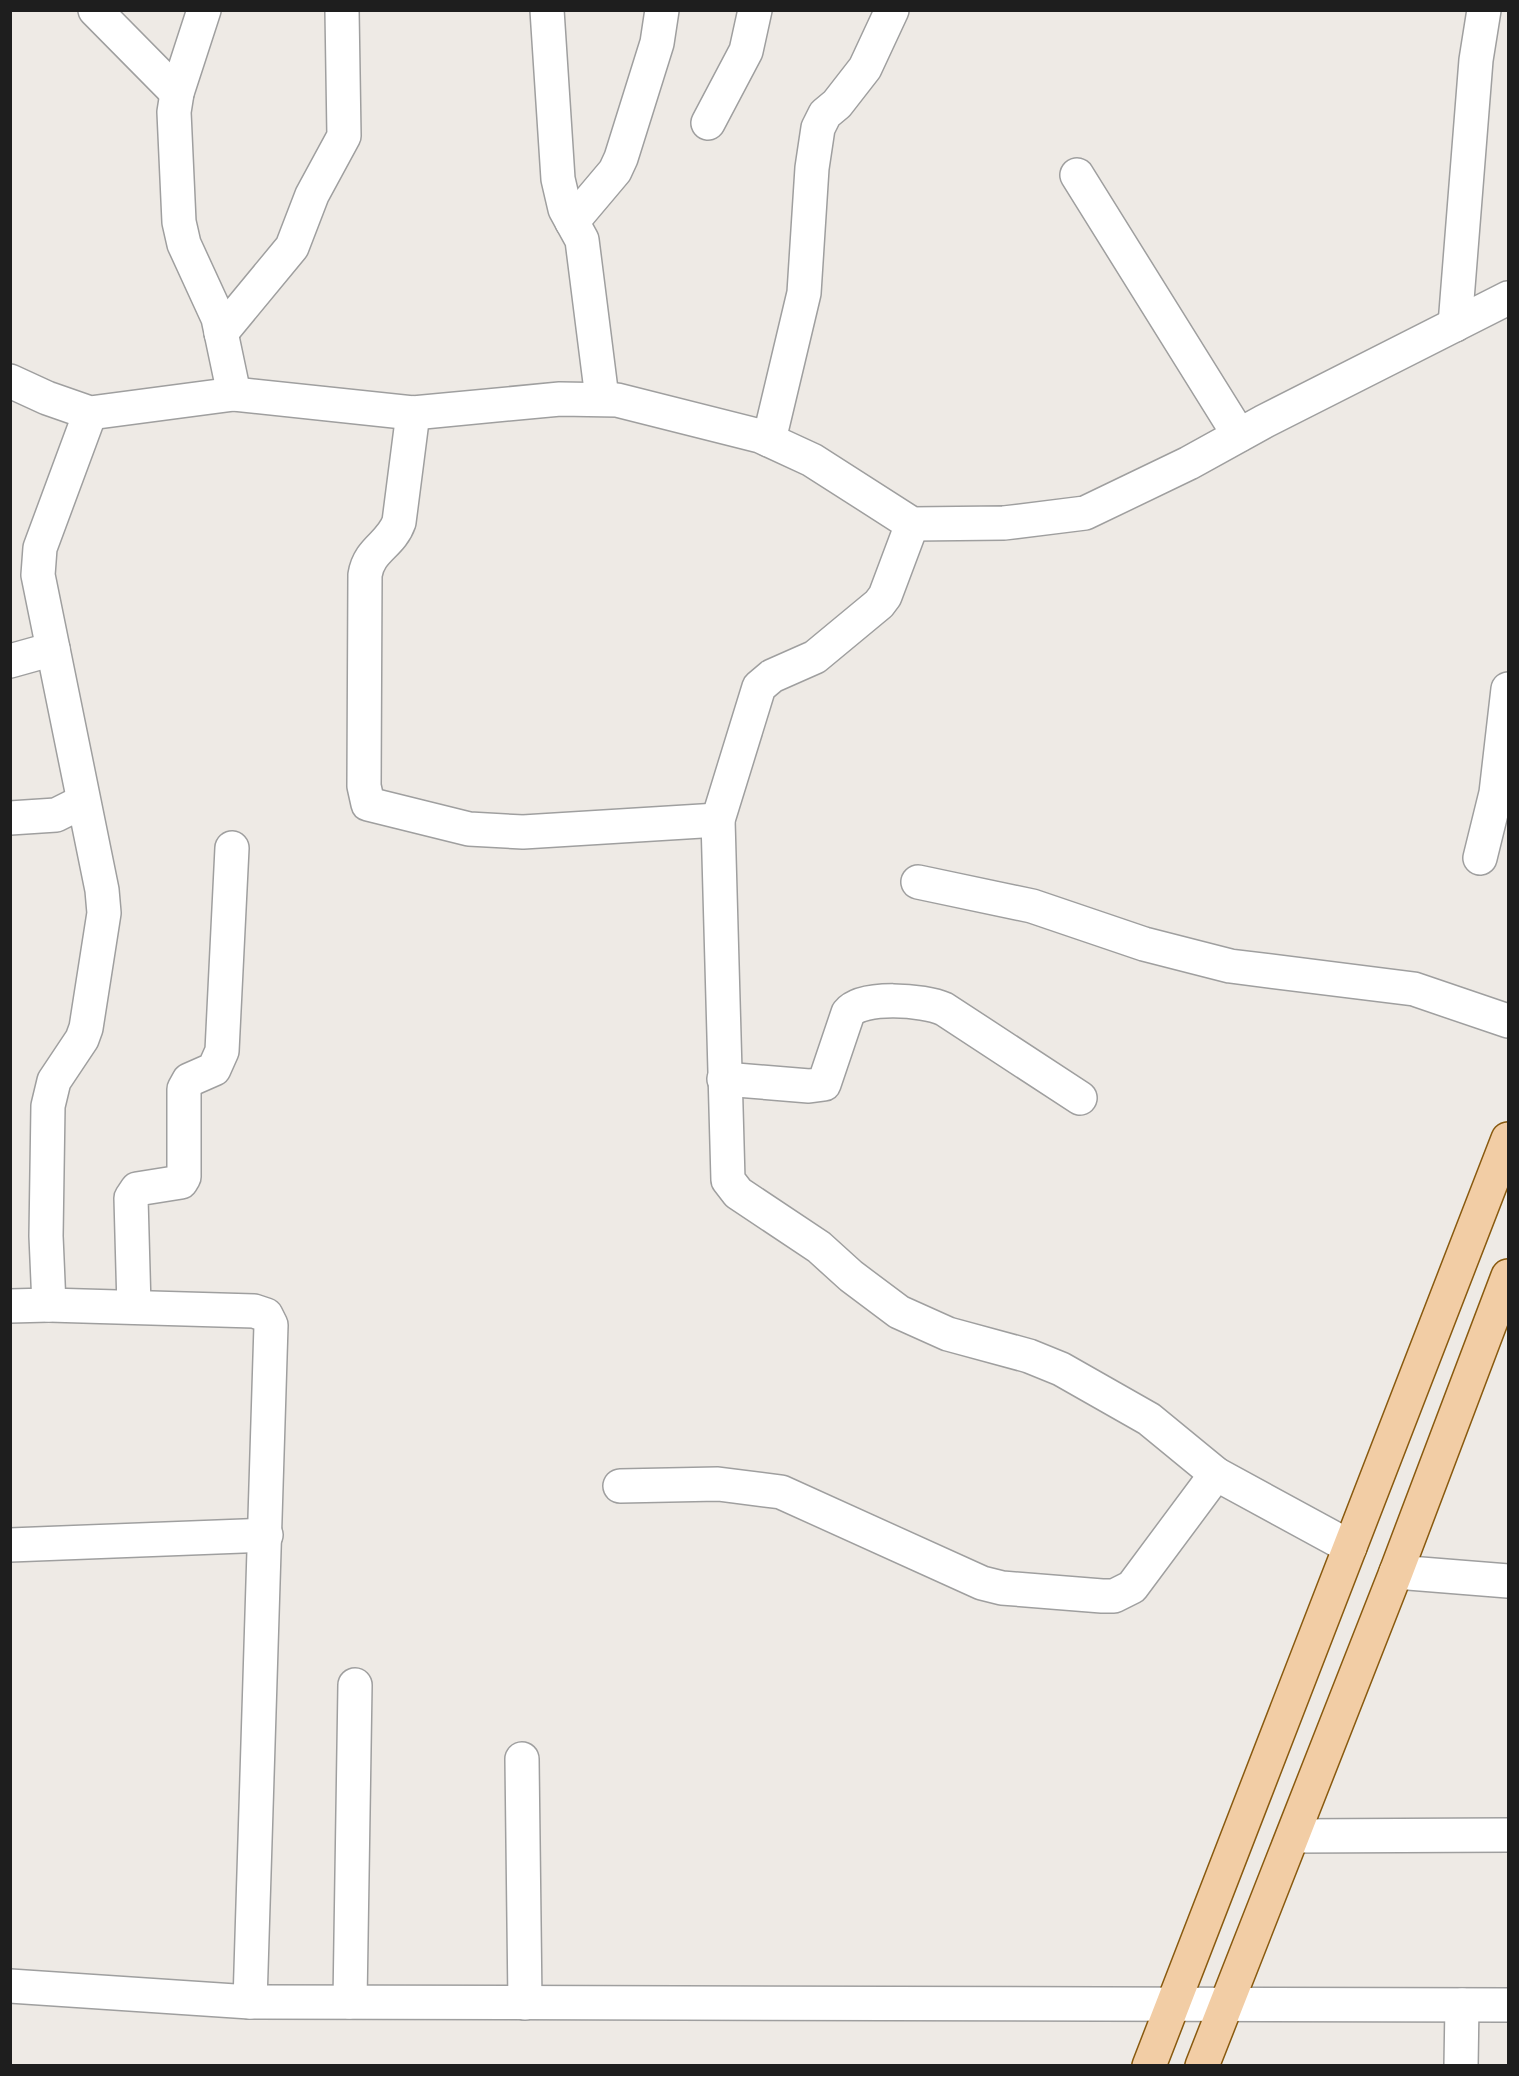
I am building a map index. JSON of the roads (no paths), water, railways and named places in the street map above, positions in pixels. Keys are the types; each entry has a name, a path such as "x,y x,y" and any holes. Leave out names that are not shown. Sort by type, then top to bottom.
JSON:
{"main road":[{"path":"1149,2066 1509,1138"},
{"path":"1202,2066 1396,1572 1501,1315 1509,1276"}],"street":[{"path":"96,10 177,93"},
{"path":"204,10 177,93 174,127 179,222 184,244 218,318 234,394"},
{"path":"221,333 292,247 309,200 344,136 342,10"},
{"path":"547,10 558,179 564,209 582,240 602,398"},
{"path":"572,222 615,171 621,158 657,42 662,10"},
{"path":"708,123 746,51 755,10"},
{"path":"769,440 804,293 812,168 818,128 825,114 837,104 865,68 892,10"},
{"path":"1455,325 1476,60 1484,10"},
{"path":"1077,175 1239,435"},
{"path":"10,381 46,398 90,412 234,394 413,412 560,399 602,398 634,402 746,431 769,440 812,460 912,524 1004,523 1085,513 1189,464 1239,435 1509,298"},
{"path":"50,1305 46,1236 50,1092 86,1028 104,913 102,890 82,802 38,575 40,548 90,412"},
{"path":"413,412 399,522 395,531 371,555 365,575 364,786 369,804 469,830 523,832 718,820"},
{"path":"912,524 885,596 879,604 815,657 772,676 759,687 718,820 728,1180 738,1193 819,1247 851,1276 899,1312 940,1331 1029,1356 1061,1369 1149,1419 1216,1474 1350,1547"},
{"path":"10,661 53,649"},
{"path":"1480,858 1496,793 1509,689"},
{"path":"10,818 56,815 82,802"},
{"path":"134,1307 131,1198 136,1189 181,1182 184,1177 184,1089 189,1080 214,1069 222,1051 232,848"},
{"path":"918,882 1032,906 1144,944 1230,966 1414,989 1509,1022"},
{"path":"724,1079 809,1086 824,1084 852,1007 866,1002 925,1002 944,1009 1080,1098"},
{"path":"10,1306 50,1305 254,1311 266,1315 269,1319 272,1335 250,2002"},
{"path":"620,1486 718,1484 781,1492 982,1583 1002,1588 1102,1596 1124,1592 1132,1587 1216,1474"},
{"path":"10,1545 266,1535"},
{"path":"1396,1572 1509,1581"},
{"path":"350,2002 355,1685"},
{"path":"522,1759 525,2003"},
{"path":"1293,1836 1509,1835"},
{"path":"10,1986 250,2002 1172,2006 1509,2005"},
{"path":"1461,2066 1462,2005"}]}
